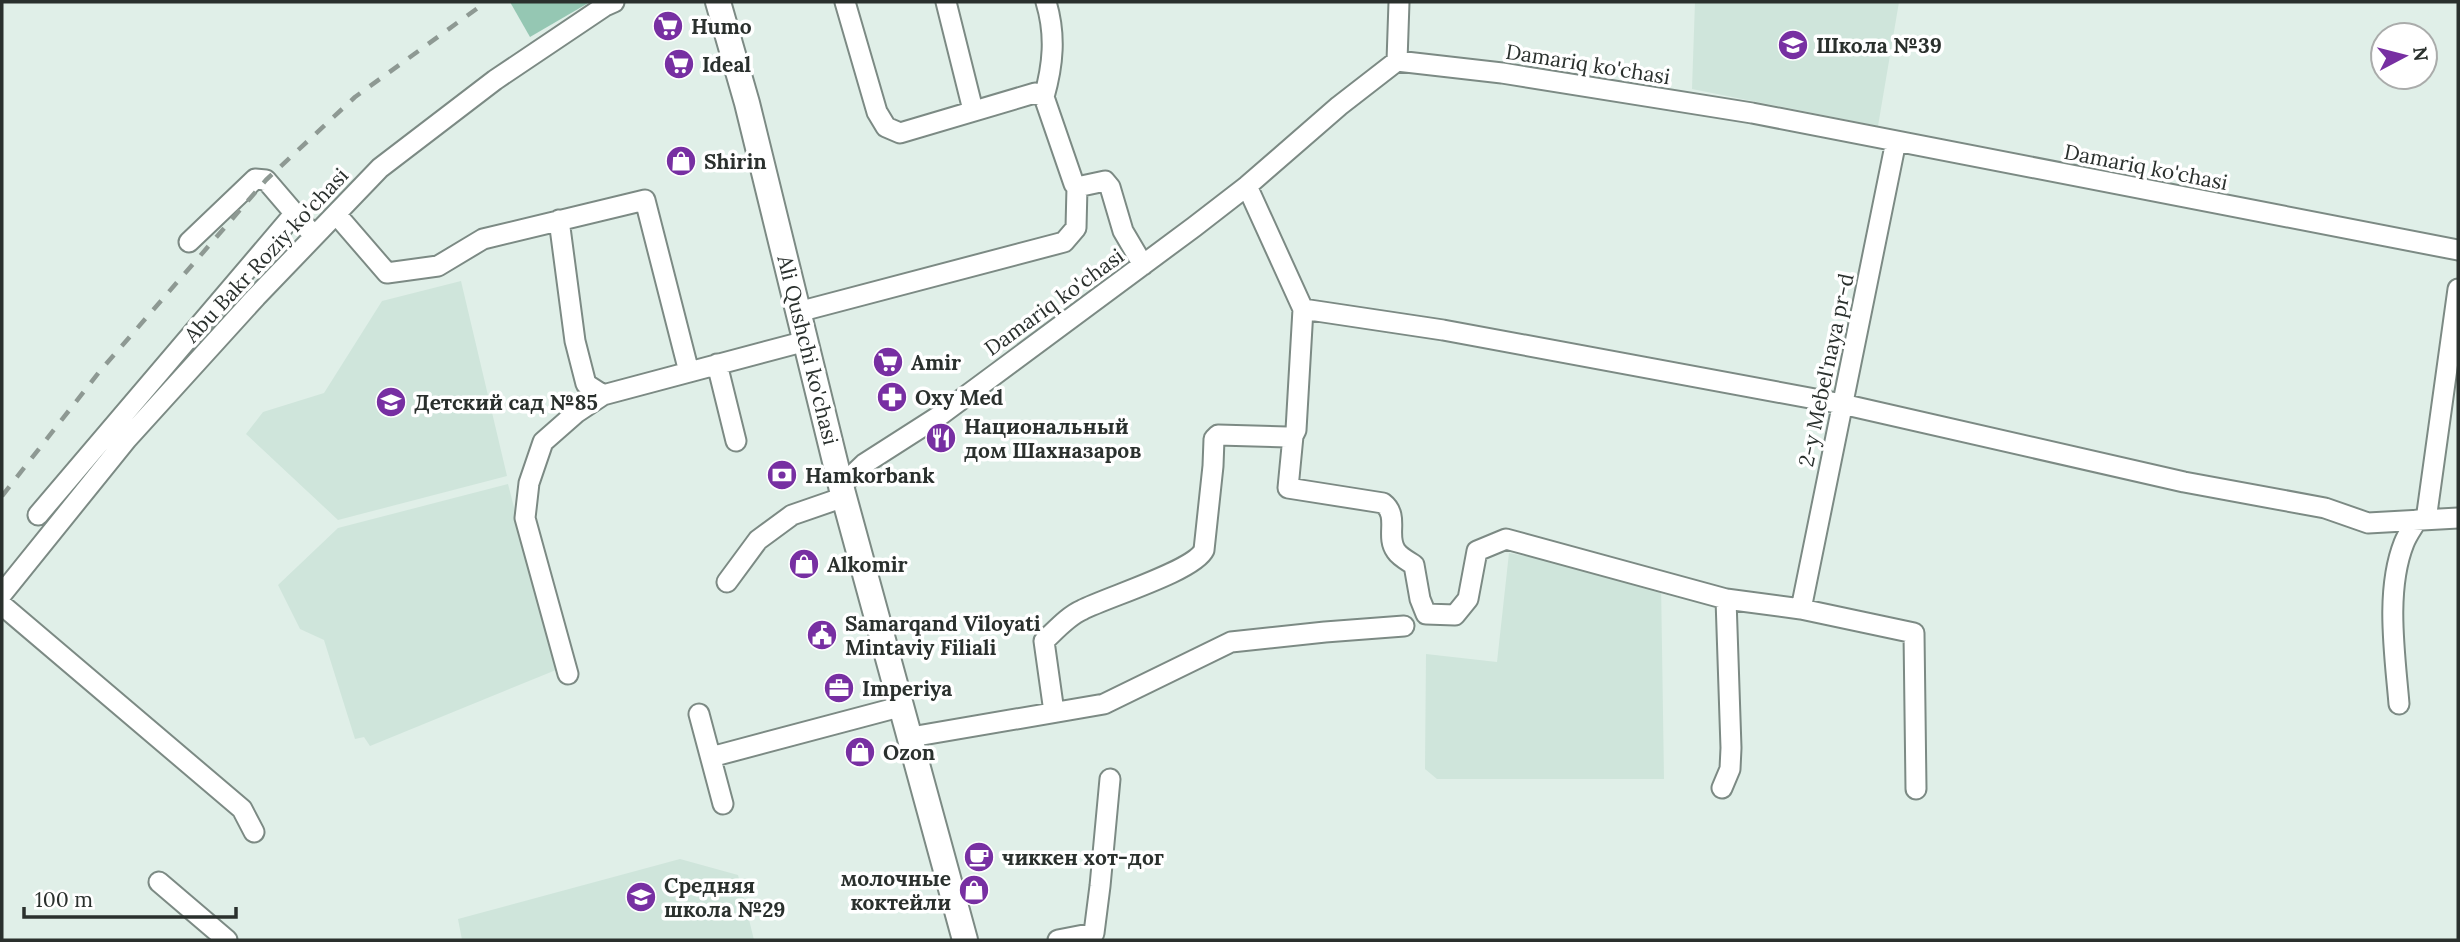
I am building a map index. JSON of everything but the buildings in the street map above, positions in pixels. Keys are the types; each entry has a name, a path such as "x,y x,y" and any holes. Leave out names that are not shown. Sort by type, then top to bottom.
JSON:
{"main road":[{"name":"Ali Qushchi ko'chasi","path":"718,2 747,103 843,491 965,940"}],"street":[{"name":"Abu Bakr Roziy ko'chasi","path":"2,594 127,439 314,236 390,160 495,80 614,2"},
{"path":"845,2 877,112 886,127 901,133 1035,93 1044,97"},
{"path":"946,2 973,110"},
{"path":"798,312 1064,242 1076,229 1077,187 1044,97 1053,66 1050,17 1046,2"},
{"path":"1397,61 1399,2"},
{"name":"Damariq ko'chasi","path":"843,491 864,464 939,416 1143,265 1247,186 1339,106 1397,61 1502,73 1752,113 2458,250"},
{"name":"2-y Mebel'naya pr-d","path":"1801,609 1896,141"},
{"path":"189,242 255,179 266,180 314,236"},
{"path":"1077,187 1105,181 1110,187 1123,231 1143,265"},
{"path":"1247,186 1303,309 1297,420 1288,488 1382,503 1389,508 1393,545 1396,551 1414,565 1426,614 1455,615 1468,598 1477,551 1506,539 1726,599 1801,609 1914,633 1916,789"},
{"path":"336,214 387,273 438,266 483,239 645,200 689,372"},
{"path":"38,515 295,213"},
{"path":"558,220 575,341 586,384 603,395"},
{"path":"2399,704 2393,624 2397,568 2404,542 2422,520 2458,289"},
{"path":"1303,309 1443,330 1842,404 2184,482 2325,508 2368,523 2458,518"},
{"path":"568,674 525,518 529,483 543,442 576,413 603,395 806,341"},
{"path":"717,364 736,441"},
{"path":"1054,712 1044,641 1079,611 1178,570 1200,557 1204,550 1211,491 1214,439 1218,435 1293,436"},
{"path":"727,582 758,540 792,515 843,491"},
{"path":"1722,788 1730,769 1731,748 1726,599"},
{"path":"2,605 242,809 254,832"},
{"path":"911,737 1104,704 1231,642 1404,626"},
{"path":"710,757 903,706"},
{"path":"699,714 723,804"},
{"path":"1058,940 1094,933 1110,779"},
{"path":"159,882 227,940"}],"shaded area":[{"name":"Школа №39","path":"1695,2 1899,2 1878,126 1692,89"},
{"name":"Детский сад №85","path":"461,281 507,476 338,520 246,434 263,412 324,393 382,301"},
{"path":"508,484 556,670 370,746 364,737 355,739 324,640 300,629 278,585 338,528"},
{"path":"1509,553 1661,582 1664,779 1437,779 1425,769 1426,654 1497,662"},
{"name":"Средняя школа №29","path":"680,859 738,875 754,940 462,940 458,919"}],"green space":[{"path":"510,2 590,2 530,37"}],"railway":[{"path":"2,496 100,371 266,180 355,97 486,2"}],"place":[{"name":"Humo","path":"668,26"},
{"name":"Школа №39","path":"1793,45"},
{"name":"Ideal","path":"679,64"},
{"name":"Shirin","path":"681,161"},
{"name":"Amir","path":"888,362"},
{"name":"Oxy Med","path":"892,397"},
{"name":"Детский сад №85","path":"391,402"},
{"name":"Национальный дом Шахназаров","path":"941,438"},
{"name":"Hamkorbank","path":"782,475"},
{"name":"Alkomir","path":"804,564"},
{"name":"Samarqand Viloyati Mintaviy Filiali","path":"822,635"},
{"name":"Imperiya","path":"839,688"},
{"name":"Ozon","path":"860,752"},
{"name":"чиккен хот-дог","path":"979,857"},
{"name":"молочные коктейли","path":"974,890"},
{"name":"Средняя школа №29","path":"641,897"}]}
